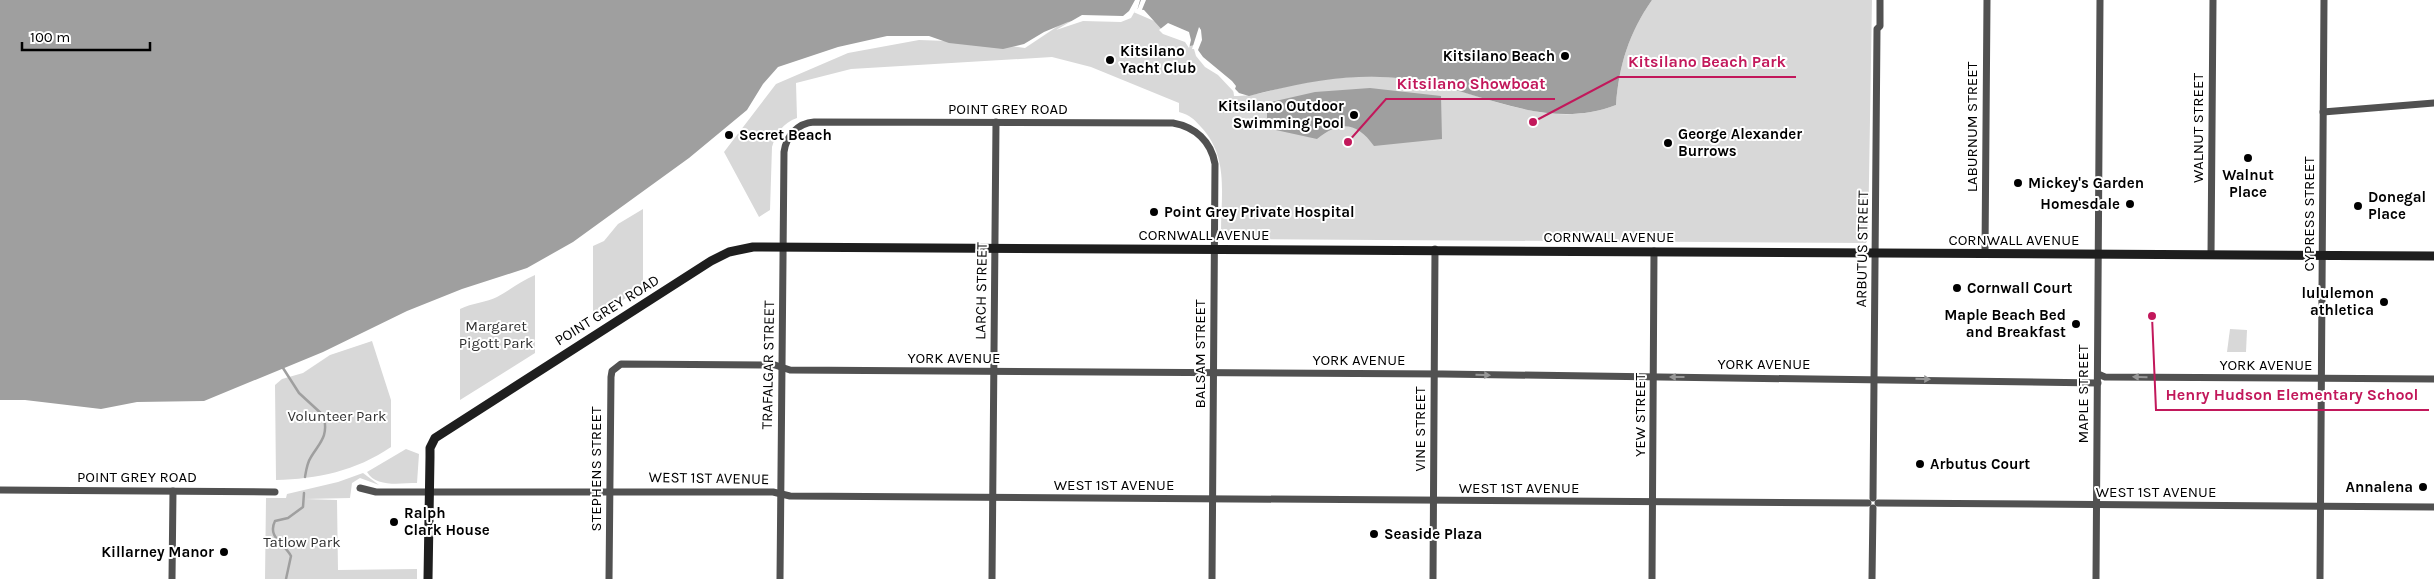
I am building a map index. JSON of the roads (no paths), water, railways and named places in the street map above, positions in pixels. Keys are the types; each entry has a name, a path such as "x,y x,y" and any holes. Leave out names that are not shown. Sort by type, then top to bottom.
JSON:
{"main road":[{"name":"CORNWALL AVENUE","path":"783,246 2434,256"},
{"name":"POINT GREY ROAD","path":"430,491 432,442 441,434 710,261 744,248 783,246"},
{"path":"428,579 430,491"}],"street":[{"name":"ARBUTUS STREET","path":"1872,579 1877,29 1880,26 1880,0"},
{"name":"LABURNUM STREET","path":"1985,253 1987,0"},
{"name":"MAPLE STREET","path":"2096,579 2100,0"},
{"name":"WALNUT STREET","path":"2211,255 2213,0"},
{"name":"CYPRESS STREET","path":"2320,579 2324,0"},
{"path":"2323,112 2434,103"},
{"name":"POINT GREY ROAD","path":"784,152 794,131 804,124 814,122 1173,123 1187,127 1198,134"},
{"name":"LARCH STREET","path":"992,579 996,122"},
{"name":"BALSAM STREET","path":"1198,134 1209,145 1215,164 1212,579"},
{"name":"TRAFALGAR STREET","path":"780,579 784,152"},
{"name":"VINE STREET","path":"1433,579 1435,250"},
{"name":"YEW STREET","path":"1652,579 1654,251"},
{"name":"YORK AVENUE","path":"621,364 775,366 790,370 1874,378 2098,383"},
{"name":"STEPHENS STREET","path":"609,579 610,377 612,371 621,364"},
{"name":"YORK AVENUE","path":"2098,374 2105,377 2434,379"},
{"name":"WEST 1ST AVENUE","path":"360,488 376,492 610,491 780,494 790,496 993,498 2434,508"},
{"name":"POINT GREY ROAD","path":"0,490 275,492"},
{"path":"172,579 173,492"}],"waterway":[{"path":"283,368 299,393 324,416 324,434 321,443 311,457 305,477"},
{"path":"286,579 291,556 277,540 273,527 275,521 288,518 303,507 304,493"}],"place":[{"name":"Kitsilano Beach","path":"1565,56"},
{"name":"Kitsilano Yacht Club","path":"1110,60"},
{"name":"Kitsilano Outdoor Swimming Pool","path":"1354,115"},
{"name":"Kitsilano Beach Park","path":"1533,122"},
{"name":"Secret Beach","path":"729,135"},
{"name":"Kitsilano Showboat","path":"1348,142"},
{"name":"George Alexander Burrows","path":"1668,143"},
{"name":"Walnut Place","path":"2248,158"},
{"name":"Mickey's Garden","path":"2018,183"},
{"name":"Homesdale","path":"2130,204"},
{"name":"Donegal Place","path":"2358,206"},
{"name":"Point Grey Private Hospital","path":"1154,212"},
{"name":"Cornwall Court","path":"1957,288"},
{"name":"lululemon athletica","path":"2384,302"},
{"name":"Henry Hudson Elementary School","path":"2152,316"},
{"name":"Maple Beach Bed and Breakfast","path":"2076,324"},
{"name":"Arbutus Court","path":"1920,464"},
{"name":"Annalena","path":"2423,487"},
{"name":"Ralph Clark House","path":"394,522"},
{"name":"Seaside Plaza","path":"1374,534"},
{"name":"Killarney Manor","path":"224,552"}],"park label":[{"name":"Margaret Pigott Park","path":"496,334"},
{"name":"Volunteer Park","path":"337,416"},
{"name":"Tatlow Park","path":"302,542"}]}
